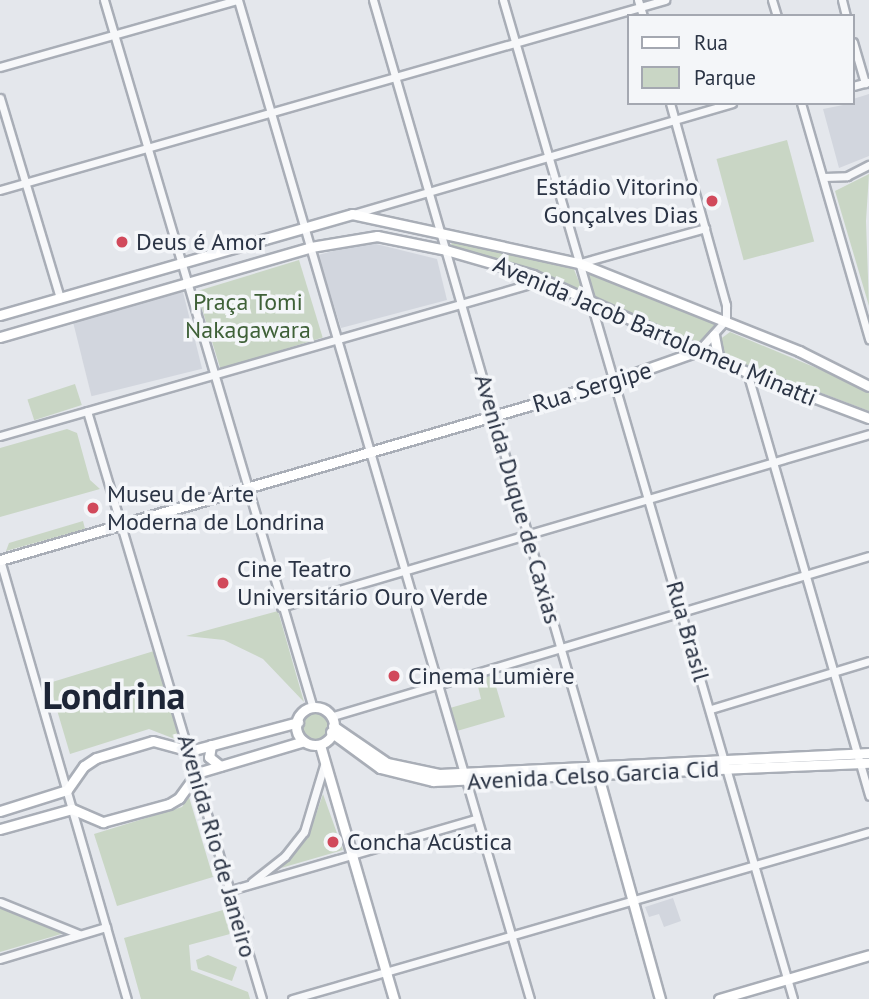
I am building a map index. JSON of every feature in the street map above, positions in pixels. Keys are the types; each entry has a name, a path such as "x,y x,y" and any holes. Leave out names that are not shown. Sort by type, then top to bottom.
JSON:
{"main road":[{"path":"0,315 352,214"},
{"name":"Avenida Jacob Bartolomeu Minatti","path":"352,214 440,230 579,263 726,320 869,386"},
{"name":"Avenida Jacob Bartolomeu Minatti","path":"311,247 357,237 446,250 545,280 720,361 869,418"},
{"path":"0,337 311,247"},
{"path":"714,335 720,361"},
{"name":"Rua Sergipe","path":"0,560 613,381 698,351"},
{"path":"0,811 66,790 83,766 96,758 153,741 190,751 298,722 312,705 324,706 332,725 320,745 394,999"},
{"path":"298,722 301,742"},
{"name":"Avenida Celso Garcia Cid","path":"332,725 362,758 389,772 427,781 727,764 801,756 862,760"},
{"path":"0,829 72,809 103,822 169,804 179,798 197,773 301,742 320,745"},
{"path":"211,745 209,757 220,766"},
{"name":"Avenida Celso Garcia Cid","path":"727,764 801,766 862,760 869,753"},
{"path":"801,756 801,766"},
{"name":"Avenida Duque de Caxias","path":"597,772 660,999"},
{"path":"52,794 58,805 52,814"},
{"path":"719,999 869,955"}],"street":[{"path":"104,0 312,705"},
{"path":"0,67 237,0 530,999"},
{"name":"Avenida Duque de Caxias","path":"373,0 597,772"},
{"name":"Rua Brasil","path":"503,0 756,863 793,999"},
{"path":"0,190 515,43 639,4 665,0"},
{"path":"855,48 867,83"},
{"path":"0,98 60,299"},
{"path":"671,105 724,297 726,320 698,351"},
{"path":"352,214 725,105"},
{"path":"803,105 869,339"},
{"path":"824,177 847,176 869,165"},
{"path":"579,263 705,228"},
{"path":"0,436 545,280"},
{"path":"747,372 862,760 869,796"},
{"name":"Avenida Rio de Janeiro","path":"87,411 197,773 262,999"},
{"path":"281,607 869,434"},
{"path":"332,725 437,684 869,556"},
{"path":"0,560 127,999"},
{"path":"711,709 869,661"},
{"path":"249,885 285,856 304,832 325,761"},
{"path":"231,890 476,819"},
{"path":"292,999 869,832"},
{"path":"0,902 79,934"},
{"path":"0,959 106,927"}],"shaded area":[{"path":"869,94 869,156 839,168 823,109 855,105 855,98"},
{"path":"368,242 437,259 447,300 341,328 318,255"},
{"path":"183,292 202,369 91,396 72,320"},
{"path":"673,898 681,921 664,927 659,914 649,917 645,907"}],"green space":[{"path":"787,140 814,241 744,260 716,159"},
{"path":"869,174 866,221 869,306 835,191"},
{"path":"459,238 573,267 582,289 575,291 451,246 452,240"},
{"name":"Praça Tomi Nakagawara","path":"299,260 323,337 220,369 197,291"},
{"path":"587,270 720,322 698,345 596,300"},
{"path":"730,332 869,390 869,411 721,355 719,340"},
{"path":"75,384 82,405 34,420 27,399"},
{"path":"67,429 77,433 90,480 100,489 0,517 0,448"},
{"path":"83,521 85,529 6,551 9,543"},
{"path":"278,611 304,702 263,659 224,640 186,636"},
{"path":"154,651 180,741 149,729 70,754 49,683"},
{"path":"492,673 505,717 457,731 450,708 481,699 476,678"},
{"path":"315,708 326,713 331,724 326,735 315,740 304,735 299,724 304,713"},
{"path":"323,794 343,850 281,868 310,832"},
{"path":"189,797 213,877 117,906 94,834 182,807"},
{"path":"0,905 35,921 68,932 0,952"},
{"path":"223,910 230,934 189,945 191,970 248,992 250,999 141,999 124,938"},
{"path":"208,955 237,967 232,981 198,969 196,960"}],"place":[{"name":"Estádio Vitorino Gonçalves Dias","path":"712,201"},
{"name":"Deus é Amor","path":"122,242"},
{"name":"Museu de Arte Moderna de Londrina","path":"93,508"},
{"name":"Cine Teatro Universitário Ouro Verde","path":"223,583"},
{"name":"Cinema Lumière","path":"394,676"},
{"name":"Concha Acústica","path":"333,842"}],"district":[{"name":"Londrina","path":"114,695"}]}
